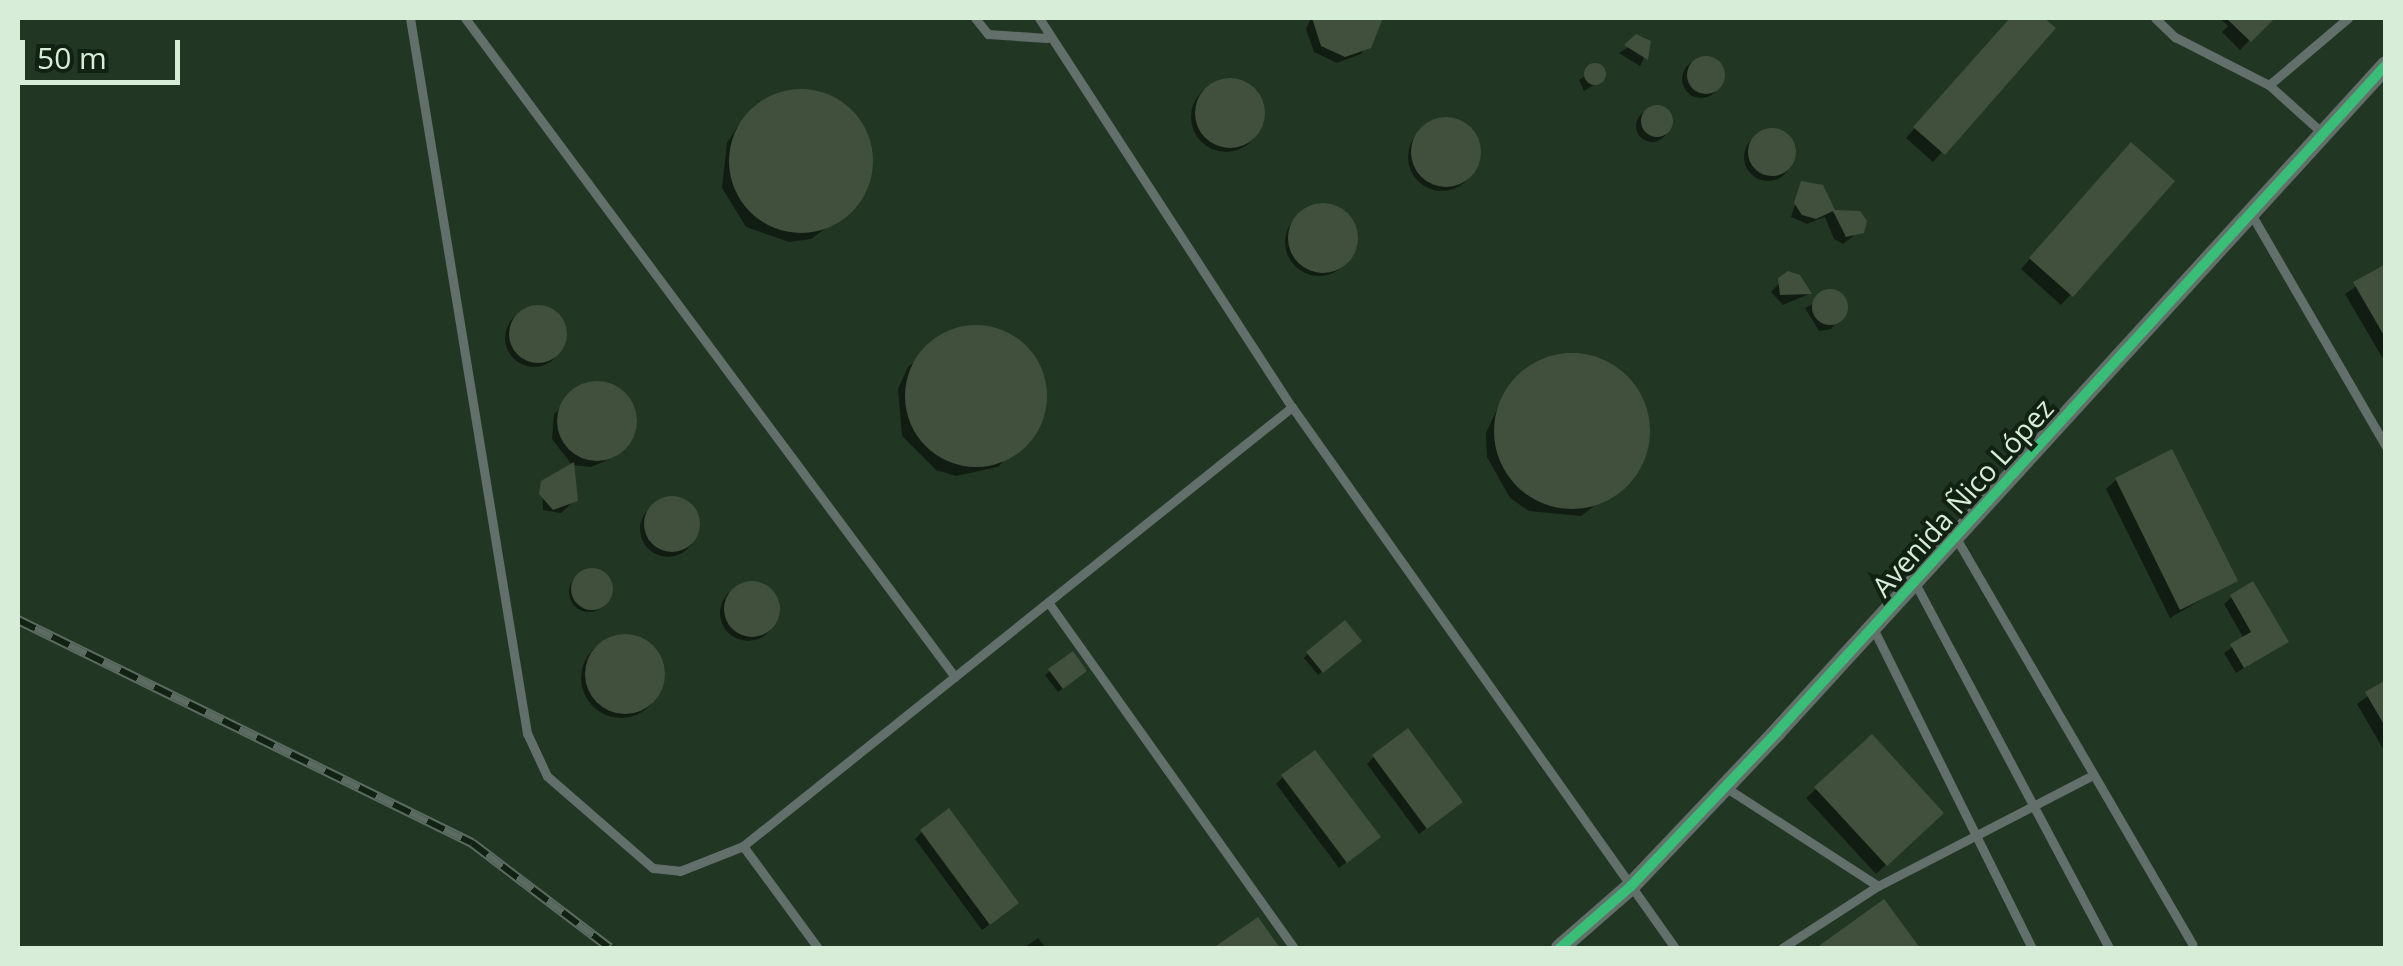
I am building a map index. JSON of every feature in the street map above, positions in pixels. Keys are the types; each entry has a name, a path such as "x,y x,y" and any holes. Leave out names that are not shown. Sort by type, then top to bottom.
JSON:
{"street":[{"name":"Avenida Ñico López","path":"1560,948 1631,886 1725,788 1956,538 2320,131 2386,65"}],"lane":[{"path":"410,18 527,733 547,776 653,868 680,871 743,846 1292,408"},
{"path":"465,18 954,677"},
{"path":"975,18 988,34 1047,38"},
{"path":"1040,18 1047,38 1292,408 1675,948"},
{"path":"2155,18 2175,38 2269,85 2320,131"},
{"path":"2269,85 2348,18"},
{"path":"2249,210 2386,447"},
{"path":"1956,538 2089,777 2192,944"},
{"path":"1914,583 2109,948"},
{"path":"1048,602 1294,948"},
{"path":"1873,628 2032,948"},
{"path":"1782,948 1878,886 2089,777"},
{"path":"1725,788 1878,886"},
{"path":"743,846 818,948"}],"building":[{"path":"1312,18 1383,18 1371,48 1345,57 1321,46"},
{"path":"2010,18 2044,18 2056,28 1945,155 1913,127"},
{"path":"2226,18 2275,18 2251,42"},
{"path":"1636,34 1651,41 1648,60 1624,45"},
{"path":"1706,56 1719,62 1725,75 1719,88 1706,94 1693,88 1687,75 1693,62"},
{"path":"1595,63 1603,66 1603,82 1595,85 1587,82 1584,74 1587,66"},
{"path":"1230,78 1255,88 1265,113 1255,138 1230,148 1205,138 1195,113 1205,88"},
{"path":"801,89 829,95 852,110 867,133 873,161 867,189 852,212 829,227 801,233 773,227 750,212 735,189 729,161 735,133 750,110 773,95"},
{"path":"1657,105 1668,110 1673,121 1668,132 1657,137 1646,132 1641,121 1646,110"},
{"path":"1446,117 1471,127 1481,152 1471,177 1446,187 1421,177 1411,152 1421,127"},
{"path":"1772,128 1789,135 1796,152 1789,169 1772,176 1755,169 1748,152 1755,135"},
{"path":"2131,142 2175,181 2073,297 2029,258"},
{"path":"1801,181 1823,185 1835,210 1860,211 1867,221 1864,233 1846,237 1833,211 1816,219 1802,215 1794,203"},
{"path":"1323,203 1348,213 1358,238 1348,263 1323,273 1298,263 1288,238 1298,213"},
{"path":"2386,264 2386,339 2353,282"},
{"path":"1788,271 1800,275 1812,294 1780,295 1778,278"},
{"path":"1830,289 1843,294 1848,307 1843,320 1830,325 1817,320 1812,307 1817,294"},
{"path":"538,305 559,313 567,334 559,355 538,363 517,355 509,334 517,313"},
{"path":"976,325 1003,330 1026,346 1042,369 1047,396 1042,423 1026,446 1003,462 976,467 949,462 926,446 910,423 905,396 910,369 926,346 949,330"},
{"path":"1572,353 1602,359 1627,376 1644,401 1650,431 1644,461 1627,486 1602,503 1572,509 1542,503 1517,486 1500,461 1494,431 1500,401 1517,376 1542,359"},
{"path":"589,381 605,381 626,392 637,421 626,450 605,461 589,461 575,455 563,443 557,429 557,413 563,399 575,387"},
{"path":"2172,449 2238,581 2180,610 2115,478"},
{"path":"574,462 578,501 553,510 539,494 541,481"},
{"path":"672,496 692,504 700,524 692,544 672,552 652,544 644,524 652,504"},
{"path":"592,568 607,574 613,589 607,604 592,610 577,604 571,589 577,574"},
{"path":"752,581 772,589 780,609 772,629 752,637 732,629 724,609 732,589"},
{"path":"2253,581 2289,642 2244,668 2230,644 2251,632 2230,595"},
{"path":"1345,620 1362,641 1323,673 1306,652"},
{"path":"617,634 633,634 654,645 665,674 654,703 633,714 617,714 603,708 591,696 585,682 585,666 591,652 603,640"},
{"path":"1073,651 1087,671 1063,689 1048,669"},
{"path":"2386,680 2386,728 2365,692"},
{"path":"1408,728 1463,802 1427,829 1372,755"},
{"path":"1872,734 1944,813 1887,866 1814,787"},
{"path":"1315,750 1381,837 1347,863 1281,775"},
{"path":"949,808 1019,903 990,925 920,830"},
{"path":"1884,899 1920,948 1816,948"},
{"path":"1258,917 1280,948 1213,948"}],"railway":[{"path":"18,620 472,843 610,948"}],"cycle path":[{"path":"1560,948 1631,886 1777,732 2386,65"}]}
